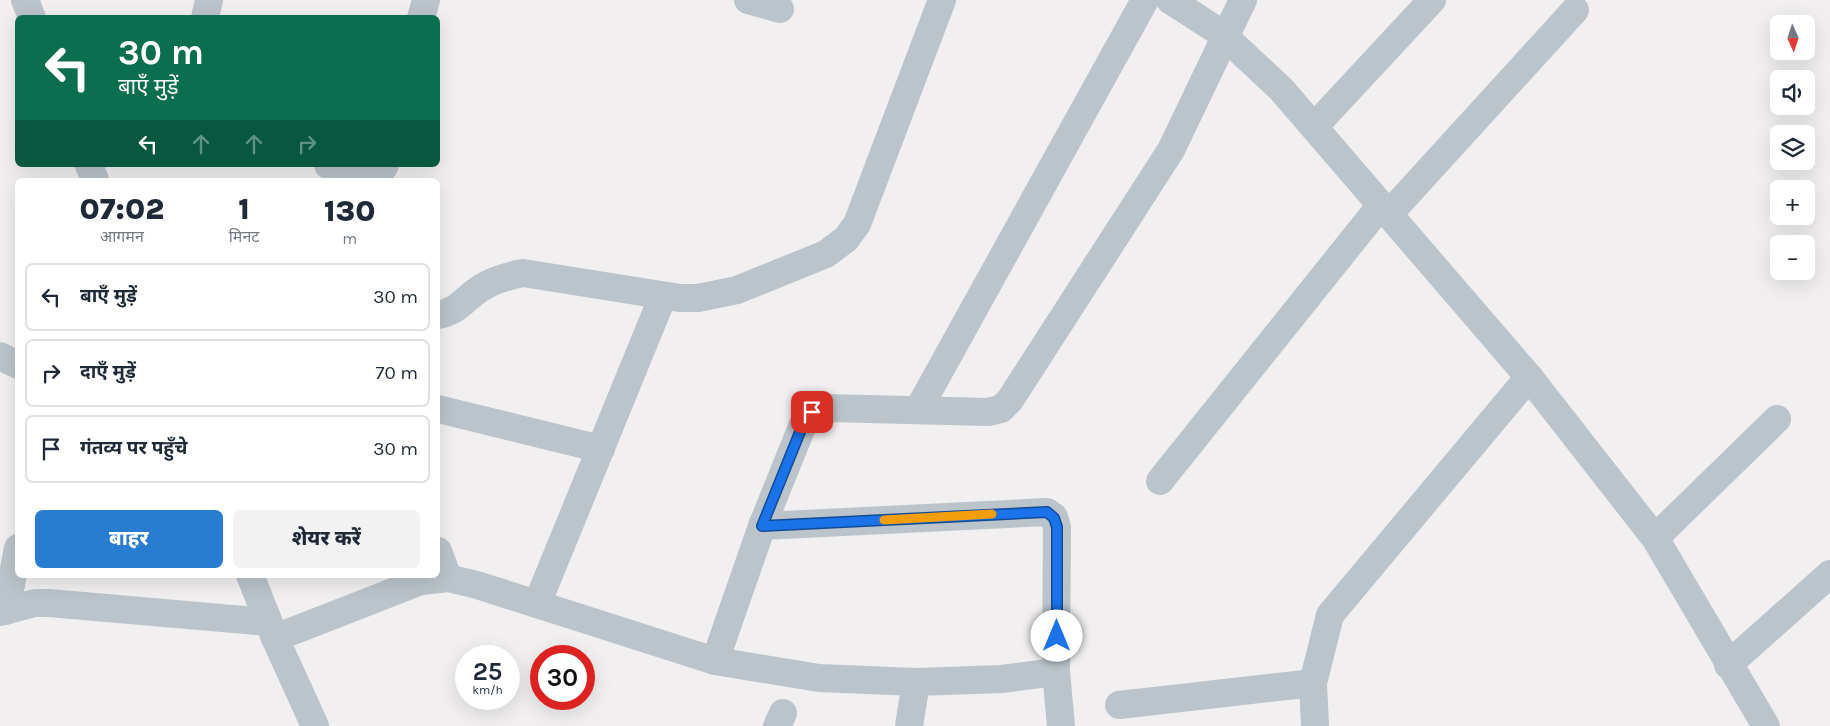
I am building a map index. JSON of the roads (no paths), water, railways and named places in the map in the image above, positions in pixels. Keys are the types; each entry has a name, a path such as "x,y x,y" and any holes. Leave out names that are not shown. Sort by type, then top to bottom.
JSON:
{"street":[{"path":"25,0 31,15"},
{"path":"206,15 209,0"},
{"path":"422,15 426,0"},
{"path":"748,0 780,9"},
{"path":"440,315 449,313 465,303 480,289 503,277 523,273 663,296 698,298 737,290 826,254 846,239 857,224 942,0"},
{"path":"918,410 1145,0"},
{"path":"1170,0 1225,37 1281,89 1528,377 1655,538 1728,665 1766,726"},
{"path":"715,661 762,526 804,422 812,412 826,408 988,412 1001,409 1010,400 1171,150 1244,0"},
{"path":"1314,127 1432,0"},
{"path":"1160,481 1385,209 1575,10"},
{"path":"335,167 368,176 378,176 384,167"},
{"path":"537,604 663,296"},
{"path":"0,356 15,364"},
{"path":"1315,726 1313,683 1330,615 1528,377"},
{"path":"440,409 601,449"},
{"path":"1655,538 1777,419"},
{"path":"762,526 1047,512 1054,518 1057,527 1056,672 1061,726"},
{"path":"440,556 448,578"},
{"path":"15,561 3,612 35,603 49,603 272,630 421,581 448,578 537,604 715,661 819,678 916,682 1002,679 1056,672"},
{"path":"1728,665 1830,574"},
{"path":"251,578 315,726"},
{"path":"909,726 916,682"},
{"path":"1119,705 1313,683"}]}
